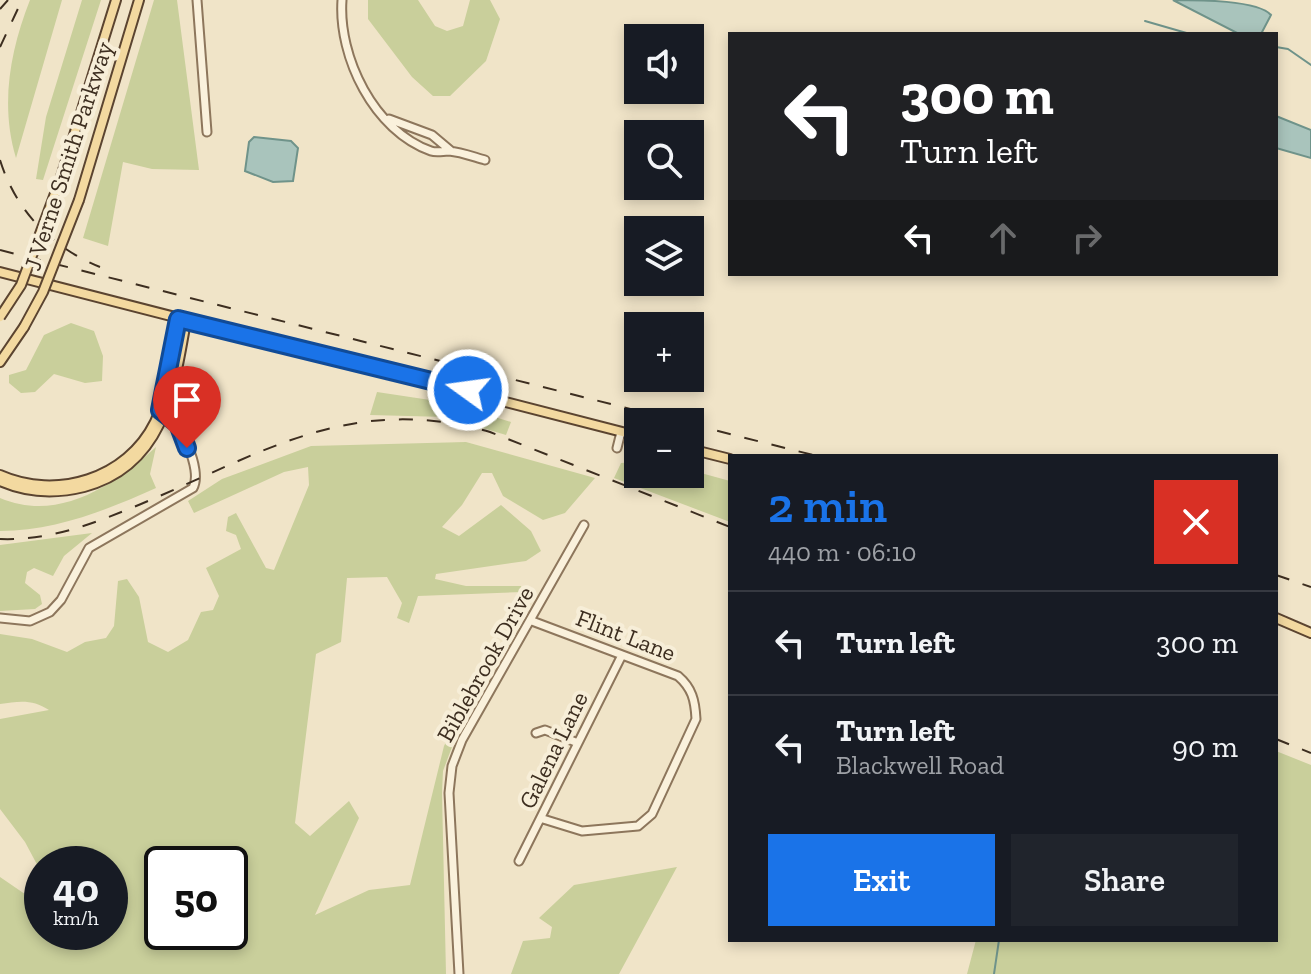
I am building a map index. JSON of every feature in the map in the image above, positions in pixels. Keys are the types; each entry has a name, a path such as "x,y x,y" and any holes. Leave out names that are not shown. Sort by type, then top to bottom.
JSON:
{"main road":[{"name":"J Verne Smith Parkway","path":"0,317 21,285 60,180 116,0"},
{"name":"J Verne Smith Parkway","path":"0,362 43,292 79,200 139,0"},
{"path":"0,272 624,433"},
{"path":"0,481 52,492 104,481 126,468 149,445 163,412 182,320"},
{"path":"0,475 46,486 72,484 96,476 135,450 163,412"},
{"path":"704,452 728,458"},
{"path":"1278,619 1311,633"}],"street":[{"path":"197,0 207,132"},
{"path":"342,0 348,53 358,78 387,118 402,134 433,152 451,151 485,160"},
{"path":"387,118 432,135 451,151"},
{"path":"0,618 30,621 50,612 61,600 89,548 193,488 197,477 183,433 163,412"},
{"path":"617,448 621,432"},
{"name":"Biblebrook Drive","path":"459,974 449,793 452,766 462,740 584,525"},
{"name":"Flint Lane","path":"532,621 678,676 689,685 696,719 652,814 638,826 622,830 582,831 543,819"},
{"name":"Galena Lane","path":"519,861 543,819 622,655"},
{"path":"536,733 545,730 578,743"}],"green space":[{"path":"30,0 62,0 16,158 8,98 17,39"},
{"path":"82,0 101,0 43,180 36,179 46,117"},
{"path":"154,0 177,0 199,170 152,169 123,162 108,246 83,238"},
{"path":"368,0 418,0 435,26 447,31 463,26 470,0 490,0 500,19 486,61 450,96 433,96 412,77 368,19"},
{"path":"71,323 94,331 103,356 102,381 85,383 54,374 35,392 21,393 9,383 9,375 26,370 44,335"},
{"path":"377,392 450,403 511,422 506,435 446,417 370,415"},
{"path":"466,442 595,478 565,513 543,520 503,496 492,473 482,473 462,505 442,527 459,536 501,505 531,531 541,551 526,561 436,574 435,579 466,586 521,586 522,592 418,596 409,623 397,618 402,603 387,577 347,578 341,642 316,654 295,823 310,836 349,801 359,818 315,915 369,890 410,885 444,746 453,728 458,731 443,771 446,974 0,974 0,877 24,893 24,950 128,950 128,846 27,846 0,809 0,719 49,710 26,702 0,704 0,634 32,639 67,652 85,642 106,638 114,626 118,581 127,579 139,597 148,642 168,652 188,640 201,612 213,610 219,596 206,568 241,549 236,535 226,531 228,517 236,513 266,568 274,570 309,485 308,467 284,472 194,513 188,501 222,479 311,446"},
{"path":"156,447 150,474 156,488 61,523 0,531 0,498 22,505 64,503 104,486"},
{"path":"621,463 624,463 624,482 614,478"},
{"path":"704,474 728,480 728,521 640,488 704,488"},
{"path":"92,533 64,556 53,576 34,568 27,572 25,583 40,595 42,604 35,609 0,611 0,545"},
{"path":"1278,752 1311,765 1311,974 967,974 975,942 1278,942"},
{"path":"677,867 619,974 511,974 523,941 550,938 552,927 539,918 574,885"}],"water":[{"path":"1173,0 1241,4 1254,6 1271,15 1262,32 1235,32"},
{"path":"1278,117 1311,130 1311,158 1278,149"},
{"path":"254,137 291,141 298,148 293,181 273,182 245,171 249,142"}],"waterway":[{"path":"1145,21 1183,32"},
{"path":"1278,47 1288,49 1311,65"},
{"path":"994,974 999,942"}],"railway":[{"path":"0,9 8,0"},
{"path":"0,47 22,0"},
{"path":"0,160 15,195 38,225 66,249 100,267"},
{"path":"0,250 626,408"},
{"path":"0,539 37,537 89,524 269,448 351,424 394,419 440,422 490,432 728,526"},
{"path":"704,428 809,454"},
{"path":"1278,576 1311,587"},
{"path":"1278,740 1311,753"}],"route":[{"path":"187,448 178,424 160,410 178,319 468,390"}]}
